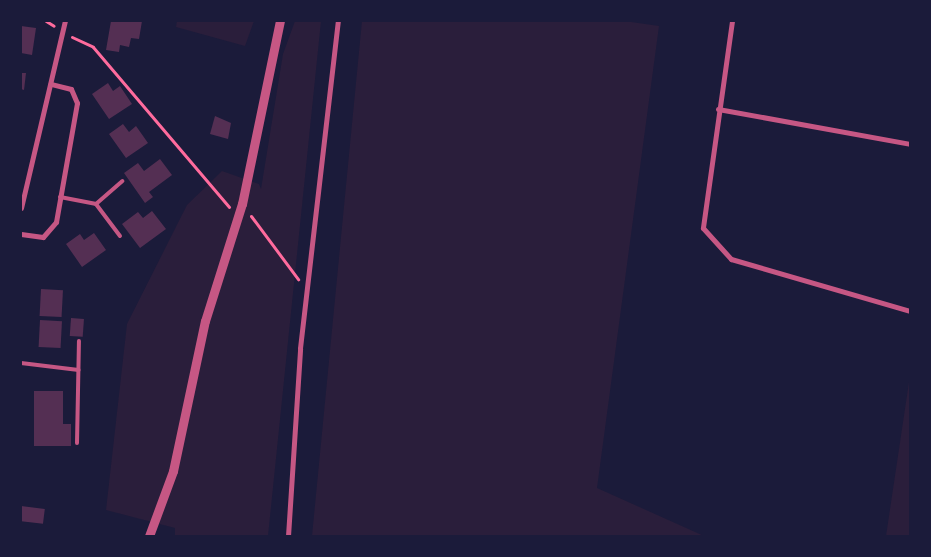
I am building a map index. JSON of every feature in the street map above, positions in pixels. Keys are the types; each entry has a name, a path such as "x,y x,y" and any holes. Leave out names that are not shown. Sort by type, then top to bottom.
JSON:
{"street":[{"path":"21,208 64,33 65,21"},
{"path":"149,536 173,471 205,321 242,204 280,21"},
{"path":"288,536 308,292 338,21"},
{"path":"732,21 702,228 731,259 910,311"},
{"path":"21,234 42,237 56,222 77,103 70,89 51,84"},
{"path":"718,109 910,144"}],"lane":[{"path":"96,204 122,181"},
{"path":"60,197 96,204 120,236"},
{"path":"77,443 79,341"},
{"path":"21,363 79,370"}],"path":[{"path":"64,33 93,47 160,120 237,218"},
{"path":"242,204 308,292"}],"shaded area":[{"path":"177,21 254,21 245,46 176,27"},
{"path":"295,21 321,21 268,536 175,536 175,528 106,510 127,324 187,205 222,171 259,184 261,189 283,54"},
{"path":"362,21 624,21 659,26 597,488 704,536 312,536"},
{"path":"909,382 910,536 886,536"}],"building":[{"path":"111,21 142,21 139,39 131,38 129,47 120,45 119,52 106,50"},
{"path":"21,26 36,28 32,55 21,53"},
{"path":"21,73 26,73 24,90 21,89"},
{"path":"108,83 113,91 120,86 132,104 109,119 92,94"},
{"path":"215,116 231,123 228,139 210,134"},
{"path":"123,124 129,132 136,126 148,143 126,158 109,134"},
{"path":"160,159 172,175 149,192 153,197 145,203 124,173 138,163 144,171"},
{"path":"152,211 166,229 140,248 122,224 138,212 143,218"},
{"path":"94,233 106,250 82,267 66,244 80,234 84,240"},
{"path":"41,289 63,290 62,317 40,316"},
{"path":"71,318 84,319 83,337 70,336"},
{"path":"40,320 62,321 61,348 39,347"},
{"path":"34,391 63,391 63,424 71,424 71,446 34,446"},
{"path":"21,506 45,509 43,524 21,521"}]}
